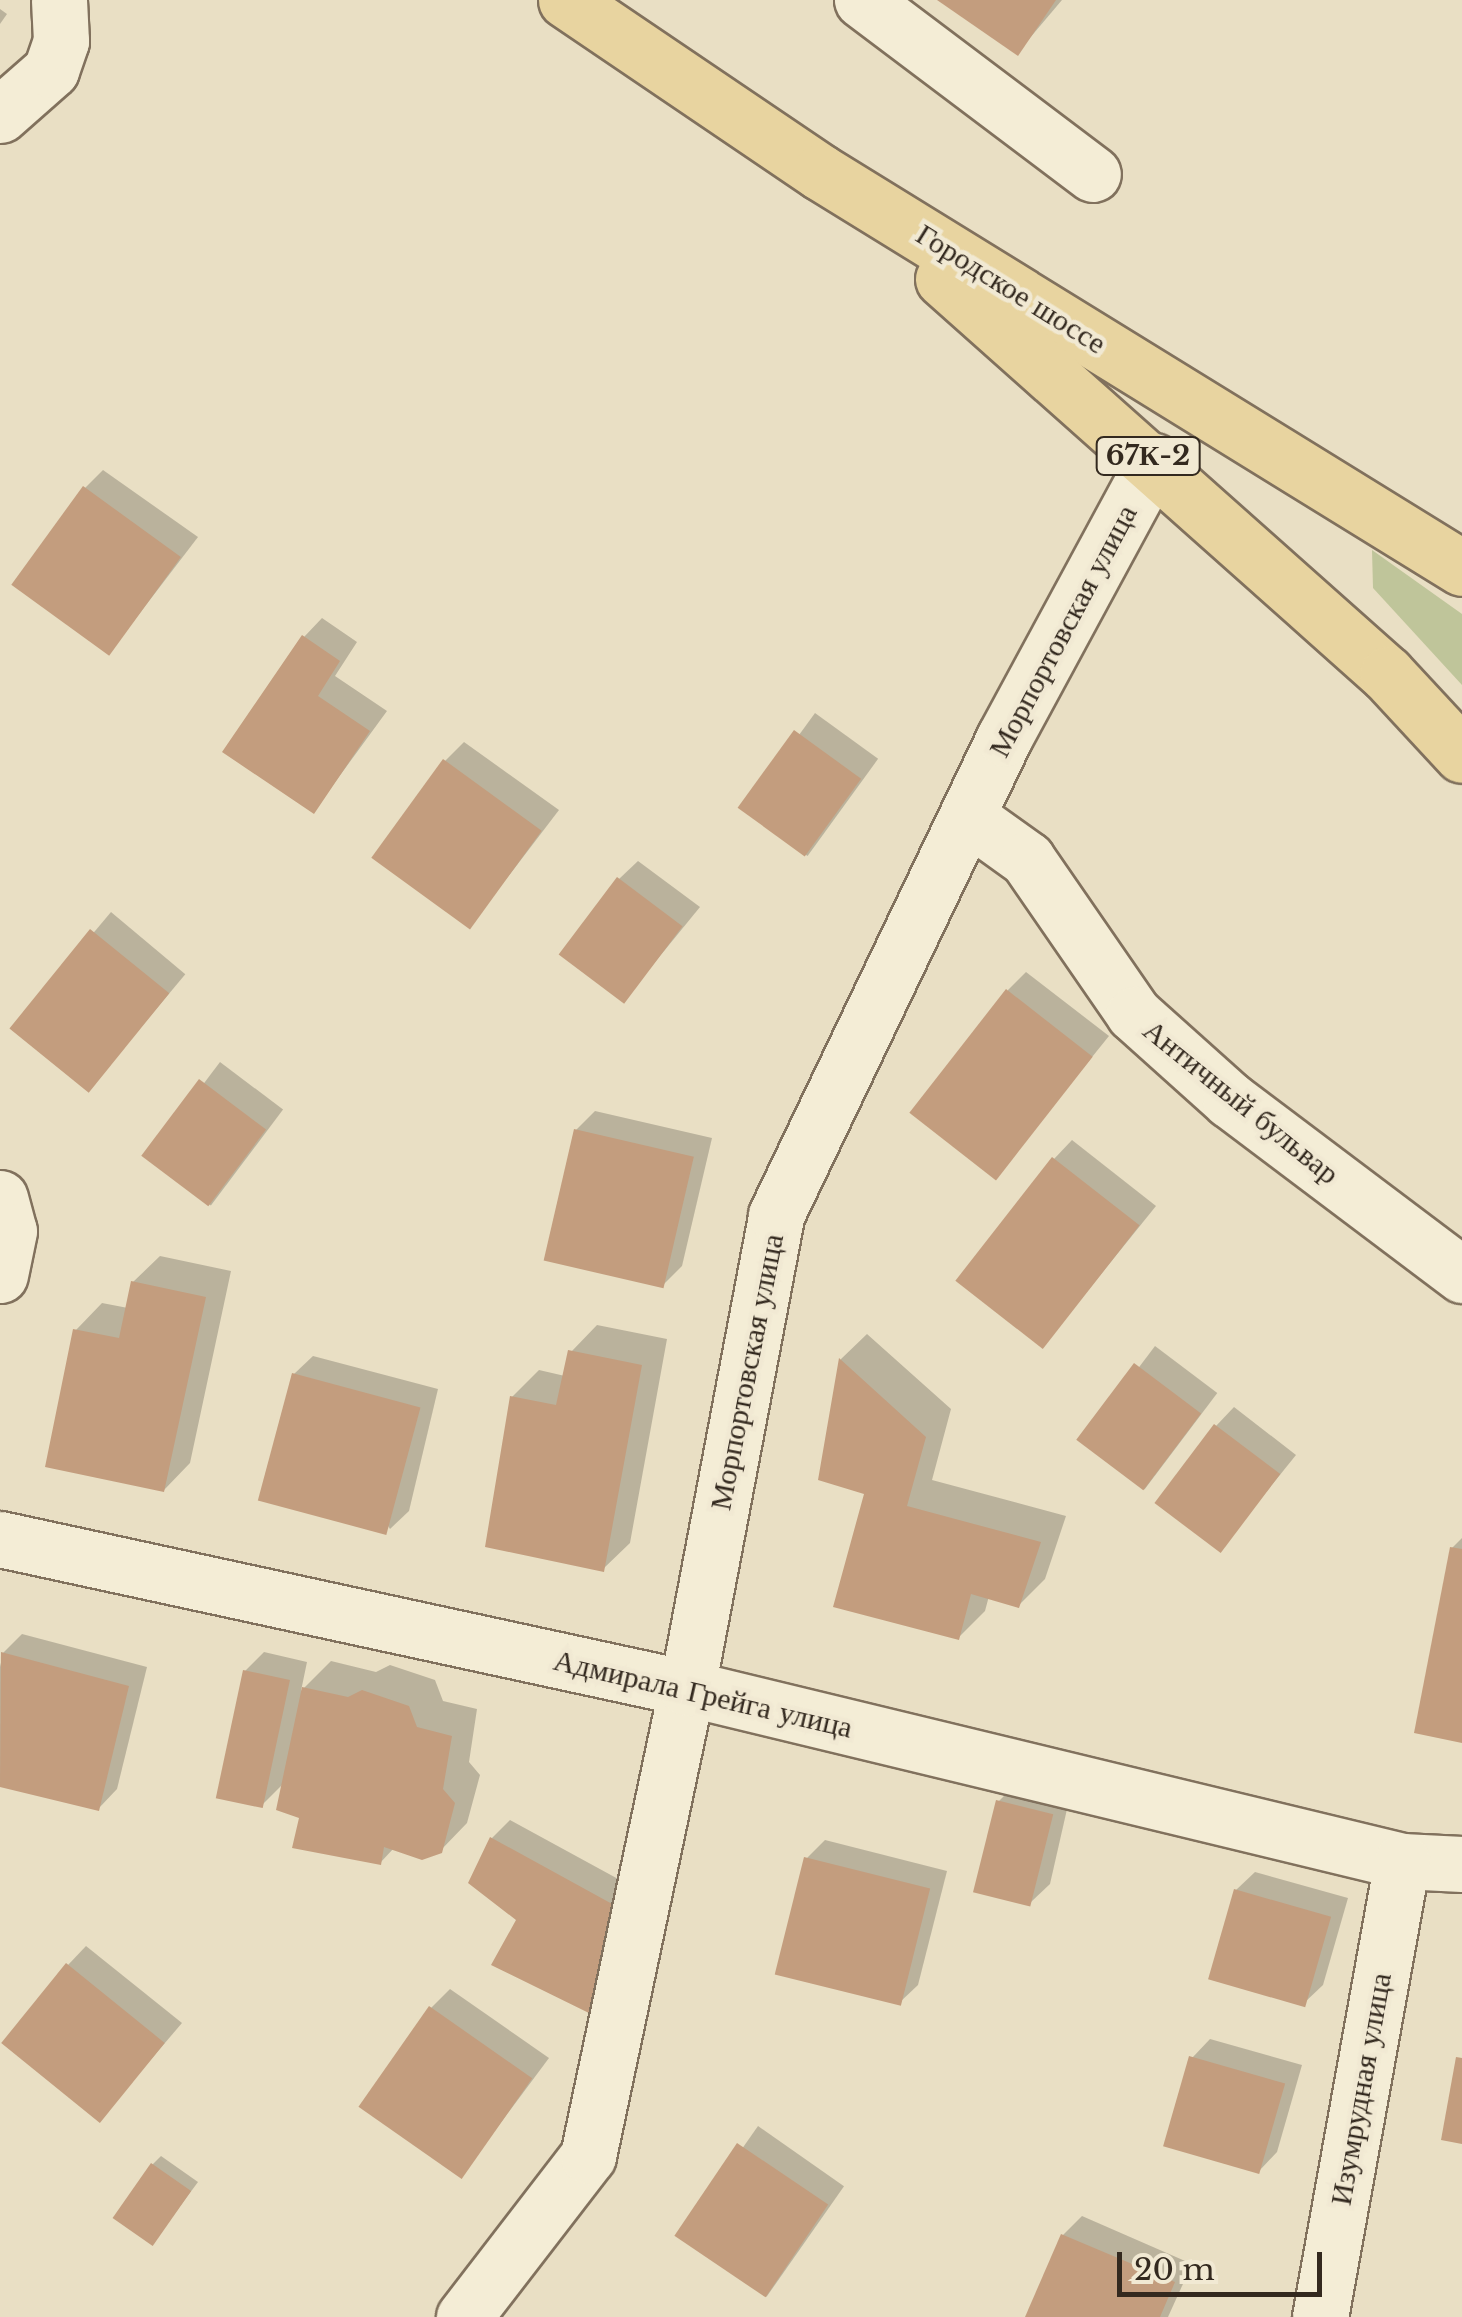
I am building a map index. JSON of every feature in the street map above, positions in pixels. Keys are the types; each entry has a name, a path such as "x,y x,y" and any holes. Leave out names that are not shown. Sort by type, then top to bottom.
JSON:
{"main road":[{"name":"Городское шоссе","path":"566,0 820,172 1462,568"},
{"name":"67К-2","path":"820,172 1154,462 1387,674 1462,755"}],"street":[{"path":"0,115 50,70 61,41 58,0"},
{"path":"862,0 1093,174"},
{"name":"Морпортовская улица","path":"464,2317 588,2156 687,1688 776,1215 967,816 1154,462"},
{"name":"Античный бульвар","path":"967,816 1027,859 1134,1014 1230,1100 1462,1275"},
{"path":"0,1198 9,1231 0,1274"},
{"name":"Адмирала Грейга улица","path":"0,1539 687,1688 1402,1861"},
{"path":"1402,1861 1462,1864"},
{"name":"Изумрудная улица","path":"1320,2317 1402,1861"}],"green space":[{"path":"1372,550 1462,614 1462,685 1373,588"}],"building":[{"path":"937,0 1056,0 1018,56"},
{"path":"83,486 181,557 109,656 11,585"},
{"path":"302,635 340,661 318,696 370,731 314,814 222,752"},
{"path":"794,730 861,779 805,856 738,808"},
{"path":"443,759 542,831 470,929 371,858"},
{"path":"617,877 682,926 624,1004 559,954"},
{"path":"90,929 169,993 89,1093 9,1028"},
{"path":"1006,989 1093,1057 996,1180 909,1113"},
{"path":"199,1079 266,1130 208,1206 141,1156"},
{"path":"574,1129 694,1157 663,1288 544,1261"},
{"path":"1052,1157 1139,1225 1043,1349 955,1281"},
{"path":"131,1281 206,1297 164,1492 45,1467 73,1329 119,1338"},
{"path":"568,1350 642,1365 604,1572 485,1547 510,1396 556,1405"},
{"path":"839,1358 926,1437 907,1506 1041,1542 1019,1608 971,1594 959,1640 833,1607 864,1494 818,1480"},
{"path":"1134,1363 1201,1414 1143,1490 1076,1440"},
{"path":"292,1373 420,1407 386,1535 258,1501"},
{"path":"1214,1424 1280,1474 1221,1553 1154,1503"},
{"path":"1450,1547 1462,1549 1462,1743 1414,1733"},
{"path":"1,1652 129,1686 99,1811 0,1787"},
{"path":"243,1670 290,1680 263,1808 216,1798"},
{"path":"302,1687 348,1697 362,1690 409,1706 417,1727 452,1736 443,1789 455,1803 442,1853 422,1860 384,1847 381,1865 292,1848 299,1818 276,1810"},
{"path":"996,1800 1053,1814 1030,1906 973,1892"},
{"path":"490,1837 614,1905 593,2015 491,1965 516,1920 468,1883"},
{"path":"804,1857 930,1888 901,2006 775,1974"},
{"path":"1234,1889 1331,1917 1305,2007 1208,1979"},
{"path":"66,1963 165,2043 100,2123 1,2043"},
{"path":"429,2006 532,2078 462,2179 358,2107"},
{"path":"1189,2056 1285,2084 1259,2174 1163,2146"},
{"path":"1456,2057 1462,2058 1462,2144 1441,2140"},
{"path":"737,2143 828,2205 766,2297 674,2236"},
{"path":"151,2163 191,2191 153,2246 113,2218"},
{"path":"1061,2234 1175,2282 1160,2317 1025,2317"}]}
